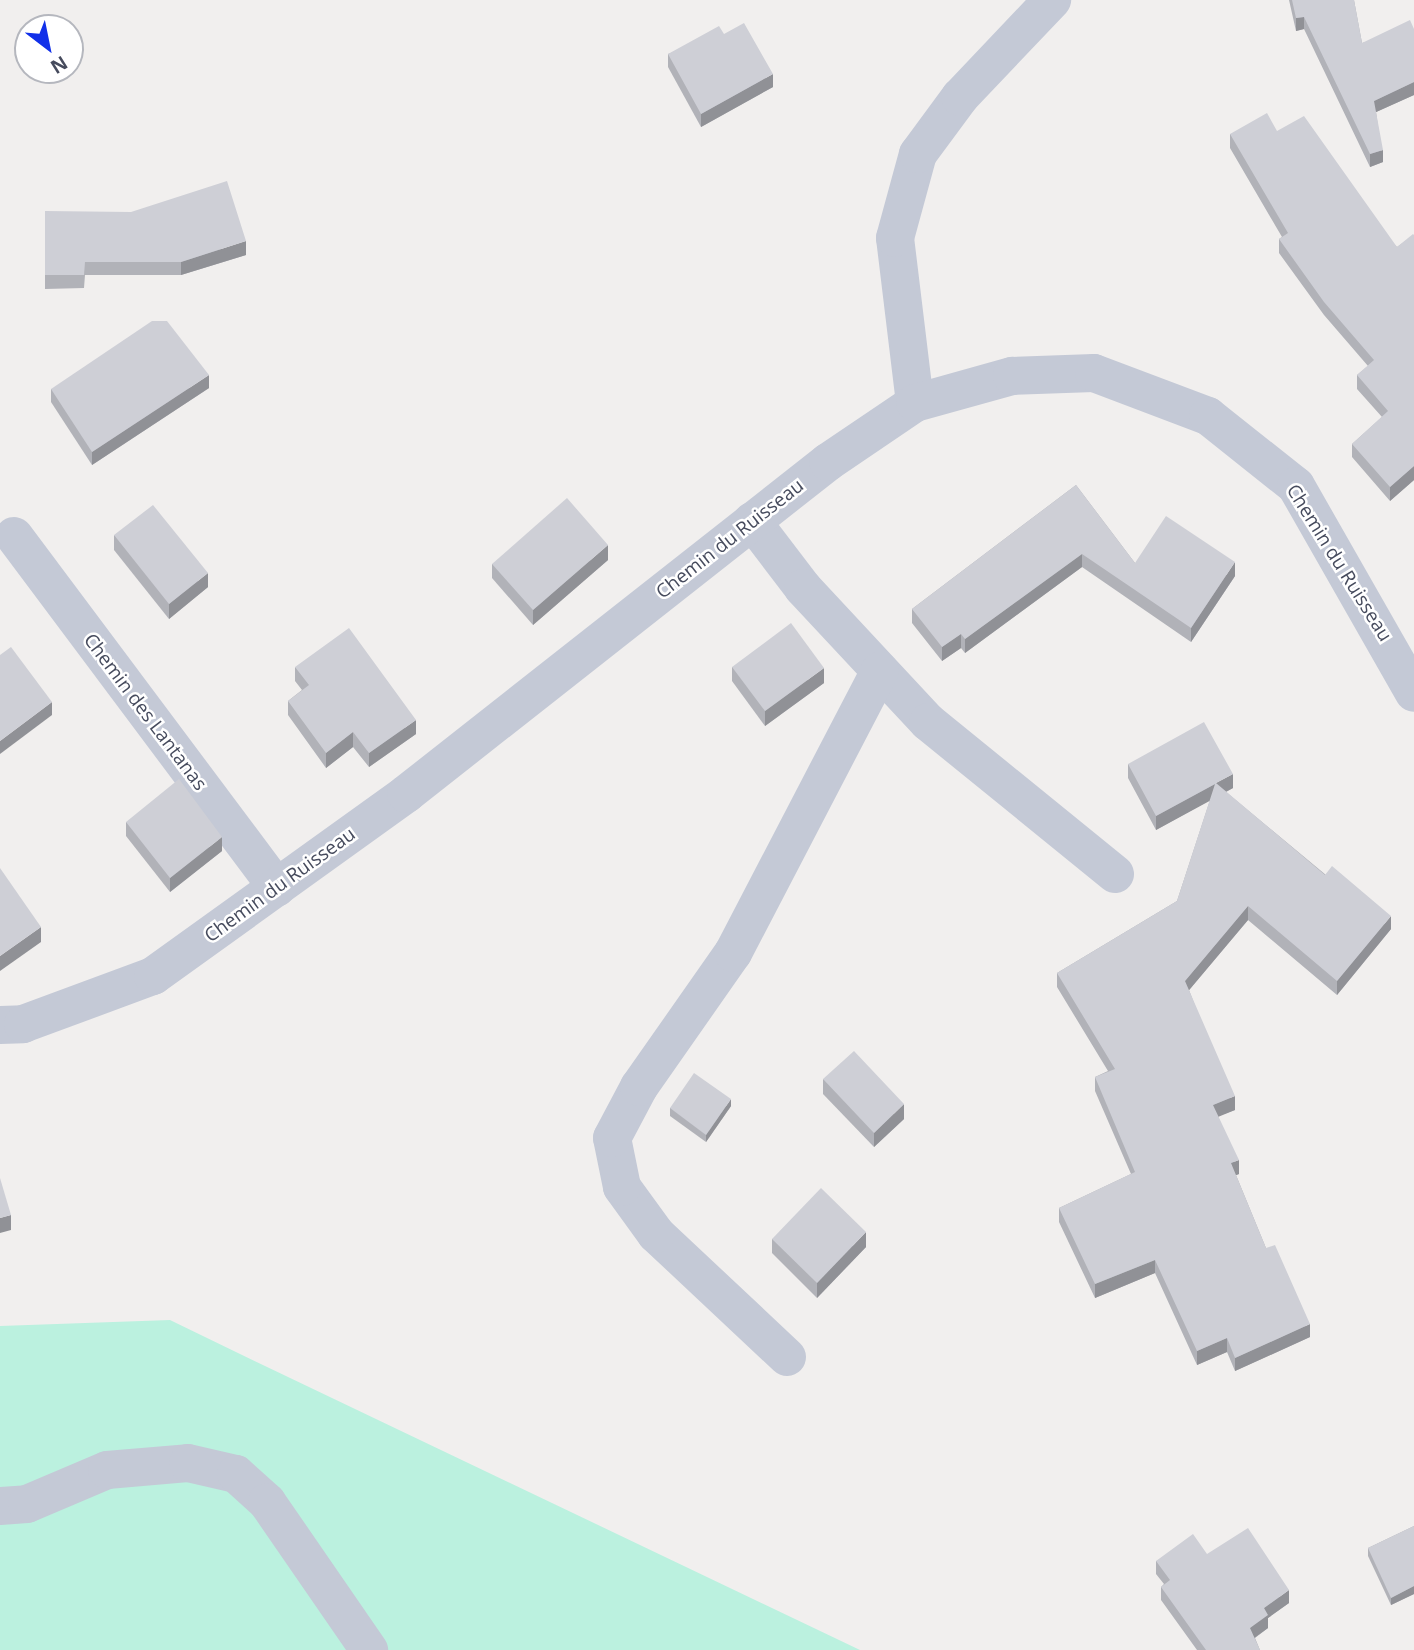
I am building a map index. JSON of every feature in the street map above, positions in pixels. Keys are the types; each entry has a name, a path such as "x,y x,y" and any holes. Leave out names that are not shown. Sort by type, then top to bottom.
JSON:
{"street":[{"path":"915,403 895,238 918,153 960,97 1052,0"},
{"name":"Chemin du Ruisseau","path":"0,1025 23,1024 153,976 406,793 828,462 915,403 1012,376 1094,373 1208,416 1296,486 1414,693"},
{"path":"752,521 803,588 928,722 1115,874"},
{"name":"Chemin des Lantanas","path":"14,536 277,888"},
{"path":"787,1357 656,1234 622,1187 612,1138 639,1087 733,953 880,671"},
{"path":"0,1506 27,1504 107,1470 188,1463 236,1474 267,1503 369,1650"}],"green space":[{"path":"170,1320 860,1650 0,1650 0,1326"}],"building":[{"path":"1292,0 1354,0 1362,43 1410,20 1414,29 1414,82 1374,101 1383,150 1370,154 1304,17 1296,18"},
{"path":"744,23 773,74 701,114 668,54 719,26 724,34"},
{"path":"1267,113 1277,131 1304,116 1397,247 1414,235 1414,466 1390,487 1352,444 1388,411 1357,375 1374,360 1324,302 1279,239 1288,233 1230,134"},
{"path":"227,181 246,241 181,262 85,262 84,275 45,275 45,211 131,212"},
{"path":"152,321 167,321 209,375 92,452 51,389"},
{"path":"1076,485 1135,563 1166,516 1235,562 1191,628 1082,554 965,639 961,634 942,647 912,609"},
{"path":"567,498 608,545 533,610 492,564"},
{"path":"153,505 208,573 169,604 114,535"},
{"path":"791,623 824,668 765,711 732,667"},
{"path":"349,628 416,720 369,753 353,732 326,753 288,701 309,685 295,667"},
{"path":"11,647 52,702 0,741 0,655"},
{"path":"1204,722 1233,774 1216,783 1325,875 1332,866 1391,916 1337,981 1248,906 1185,981 1235,1096 1213,1105 1239,1160 1231,1163 1266,1248 1275,1245 1310,1324 1235,1358 1227,1338 1197,1351 1155,1260 1095,1284 1059,1208 1135,1172 1095,1077 1115,1069 1057,973 1177,901 1215,784 1156,816 1128,764"},
{"path":"179,779 222,837 170,878 126,822"},
{"path":"0,868 41,927 0,956"},
{"path":"854,1051 904,1104 874,1133 823,1079"},
{"path":"694,1073 731,1099 706,1135 670,1108"},
{"path":"0,1178 11,1215 0,1218"},
{"path":"821,1188 866,1232 817,1283 772,1239"},
{"path":"1414,1526 1414,1586 1391,1598 1368,1548"},
{"path":"1248,1528 1289,1590 1264,1608 1268,1615 1250,1628 1260,1650 1206,1650 1161,1587 1170,1580 1156,1561 1193,1534 1207,1554"}]}
